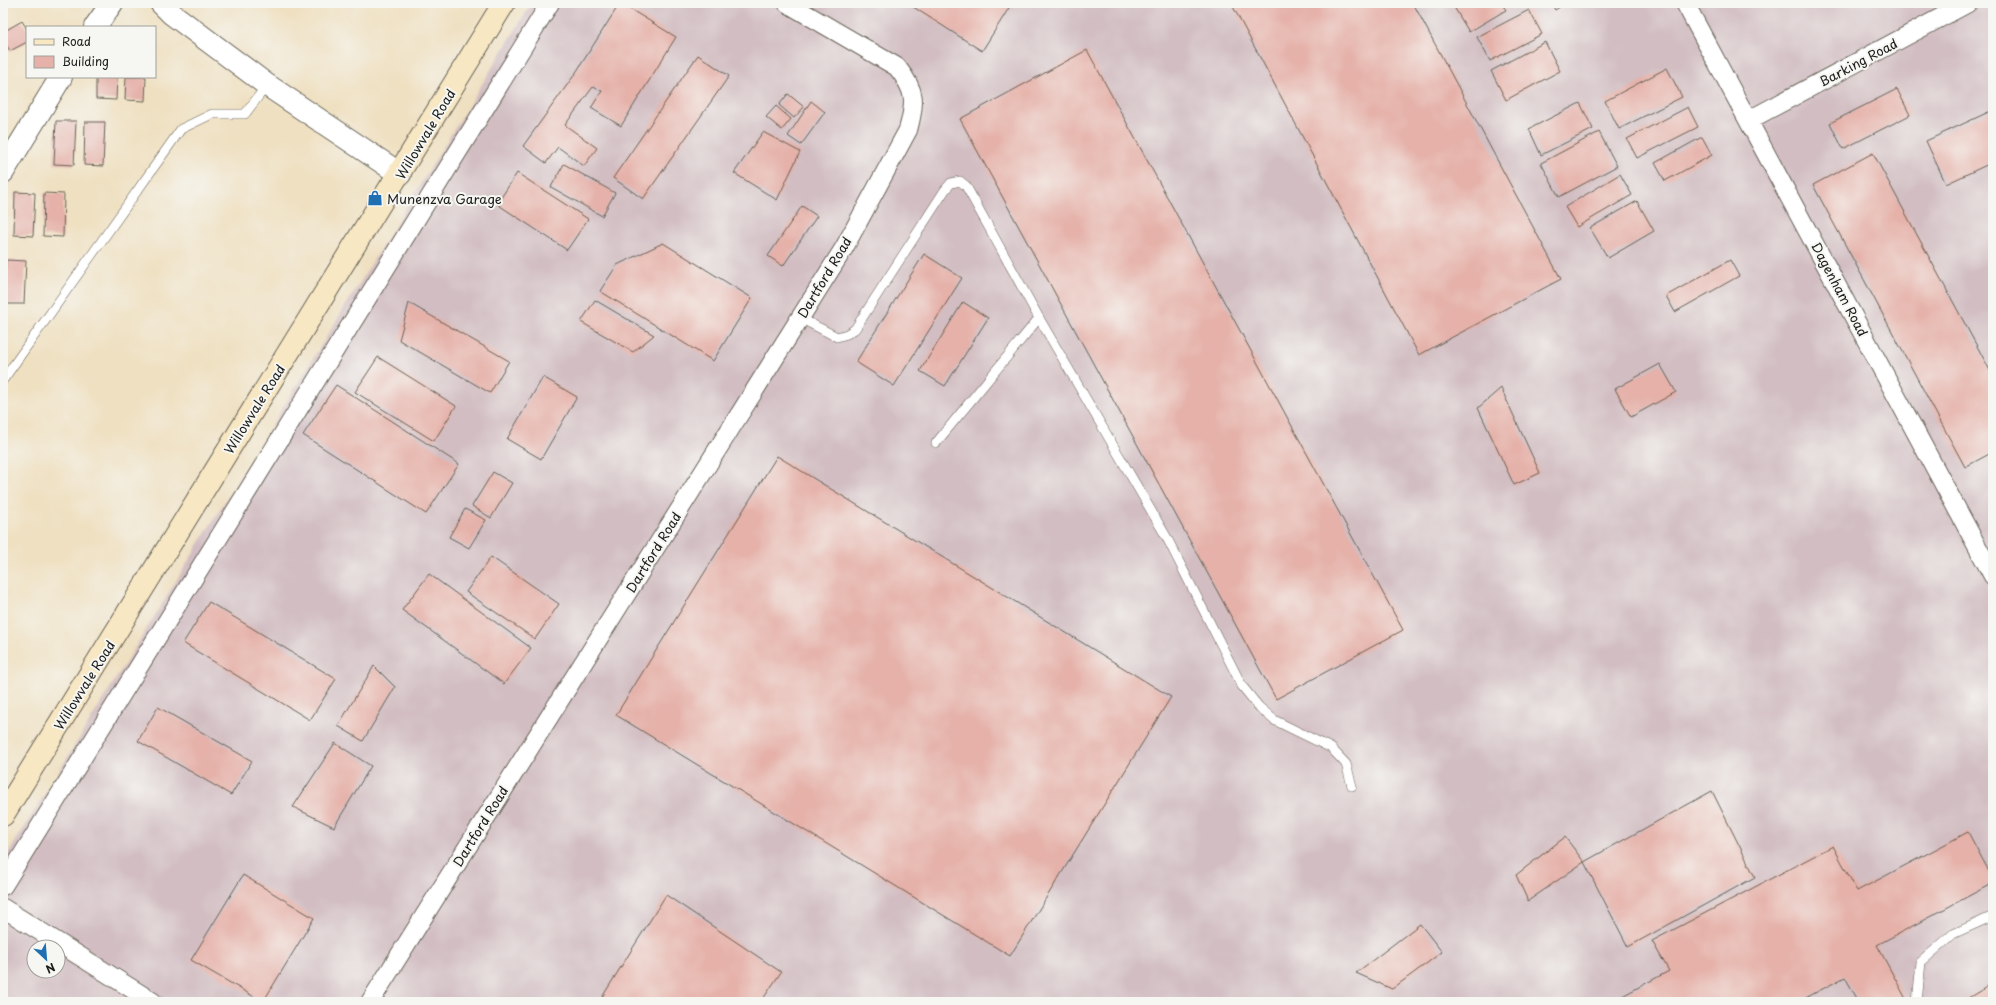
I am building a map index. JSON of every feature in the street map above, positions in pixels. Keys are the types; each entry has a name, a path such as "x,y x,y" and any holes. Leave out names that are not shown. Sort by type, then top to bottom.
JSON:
{"main road":[{"name":"Willowvale Road","path":"3,815 400,174 504,3"}],"street":[{"path":"96,26 112,3"},
{"path":"161,3 172,14 267,85 400,174"},
{"path":"3,886 550,3"},
{"name":"Dartford Road","path":"370,1002 844,248 908,130 914,108 912,93 907,80 897,68 786,3"},
{"name":"Dagenham Road","path":"1685,3 1993,576"},
{"name":"Barking Road","path":"1749,120 1968,3"},
{"path":"3,172 60,78"},
{"path":"3,908 153,1002"}],"lane":[{"path":"3,380 182,130 212,114 245,114 267,85"},
{"path":"800,318 837,337 855,329 945,190 951,183 960,181 966,186 1039,318 1166,538 1242,686 1258,707 1274,720 1331,748 1346,764 1352,786"},
{"path":"936,443 1039,318"},
{"path":"1917,1002 1921,962 1953,934 1993,916"}],"shaded area":[{"path":"532,3 1993,3 1993,1002 3,1002 3,862"}],"building":[{"path":"620,3 676,37 621,126 591,108 602,91 593,87 565,125 597,148 584,166 558,147 546,163 523,146 575,74"},
{"path":"907,3 1012,3 982,51"},
{"path":"1231,3 1413,3 1561,279 1419,355"},
{"path":"1460,3 1501,3 1506,10 1469,32 1454,7"},
{"path":"1551,3 1566,3 1555,10"},
{"path":"1529,10 1542,34 1490,61 1477,37"},
{"path":"22,21 26,27 26,43 10,51 3,39 3,32"},
{"path":"1545,42 1560,71 1506,100 1491,71"},
{"path":"1087,50 1403,630 1276,699 960,119"},
{"path":"698,55 729,76 643,199 613,178"},
{"path":"1667,68 1682,97 1619,129 1605,101"},
{"path":"96,78 117,78 116,100 96,99"},
{"path":"126,78 146,78 145,101 125,100"},
{"path":"1897,89 1910,115 1843,149 1830,123"},
{"path":"788,94 804,107 794,118 779,105"},
{"path":"811,101 825,112 801,145 788,136"},
{"path":"1580,103 1593,129 1541,155 1529,129"},
{"path":"776,106 791,119 782,130 766,117"},
{"path":"1688,107 1698,127 1637,158 1627,139"},
{"path":"1993,110 1993,162 1946,184 1926,141"},
{"path":"56,121 76,121 74,165 54,164"},
{"path":"85,122 105,122 103,166 84,165"},
{"path":"763,132 800,152 777,200 734,173"},
{"path":"1599,132 1617,166 1559,197 1541,163"},
{"path":"1702,137 1712,155 1665,181 1655,163"},
{"path":"1873,153 1993,376 1993,452 1965,467 1813,185"},
{"path":"564,164 615,193 602,216 551,187"},
{"path":"517,173 588,219 567,250 497,204"},
{"path":"1620,174 1632,195 1577,227 1565,207"},
{"path":"15,192 35,193 33,236 14,235"},
{"path":"44,193 64,194 63,237 43,236"},
{"path":"1637,201 1654,231 1608,258 1590,228"},
{"path":"802,206 817,216 783,266 768,256"},
{"path":"663,243 752,298 713,361 600,291 617,265"},
{"path":"924,254 962,278 894,386 856,362"},
{"path":"6,260 26,261 24,304 4,304"},
{"path":"1730,260 1739,276 1675,312 1666,296"},
{"path":"595,300 654,335 633,352 581,322"},
{"path":"963,302 988,318 945,386 920,371"},
{"path":"409,303 509,361 490,393 399,340"},
{"path":"378,357 456,406 434,441 355,392"},
{"path":"1660,364 1676,392 1631,417 1615,389"},
{"path":"543,377 577,397 541,459 507,439"},
{"path":"336,385 459,464 426,514 303,435"},
{"path":"1501,388 1540,473 1514,485 1478,408"},
{"path":"777,456 1171,697 1010,956 616,715"},
{"path":"493,472 512,483 491,518 472,506"},
{"path":"465,509 486,520 469,548 449,537"},
{"path":"491,557 559,604 535,639 466,592"},
{"path":"429,574 531,648 504,684 402,610"},
{"path":"209,602 336,679 310,720 183,643"},
{"path":"374,666 395,687 363,741 338,726"},
{"path":"158,707 252,761 231,795 138,741"},
{"path":"335,743 371,766 334,827 293,807"},
{"path":"1712,791 1755,877 1628,947 1584,862"},
{"path":"1968,832 1993,879 1993,883 1877,945 1906,999 1900,1002 1859,1002 1845,977 1798,1002 1611,1002 1669,971 1652,941 1833,846 1857,891"},
{"path":"1565,837 1584,862 1528,901 1516,875"},
{"path":"243,875 314,918 263,1002 191,960"},
{"path":"666,895 781,972 761,1002 599,1002"},
{"path":"1420,924 1442,952 1392,989 1356,973"},
{"path":"1993,983 1993,1002 1966,1002 1965,1000"}],"place":[{"name":"Munenzva Garage","path":"375,198"}]}
